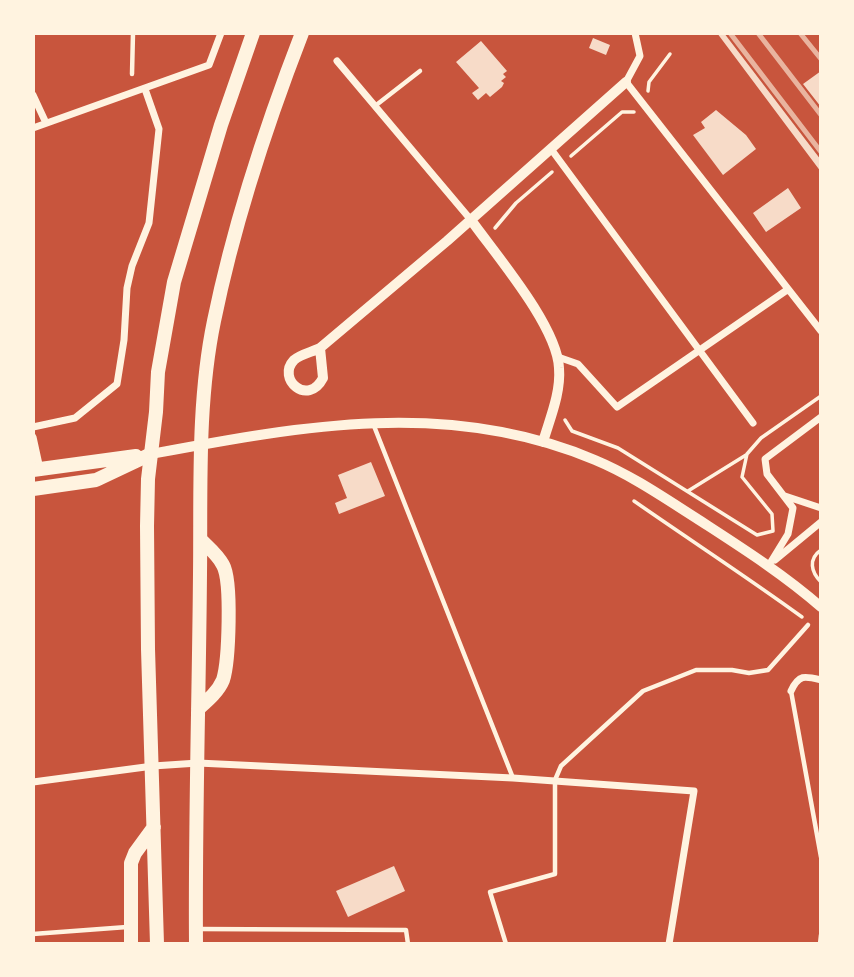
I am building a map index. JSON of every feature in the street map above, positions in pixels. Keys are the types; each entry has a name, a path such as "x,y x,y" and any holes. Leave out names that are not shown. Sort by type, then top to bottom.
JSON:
{"main road":[{"path":"157,944 147,538 148,479 158,372 174,282 221,125 253,33"},
{"path":"196,944 202,445 206,371 214,321 240,218 271,114 302,33"},
{"path":"37,470 151,454"},
{"path":"33,489 96,480 151,454"},
{"path":"198,709 213,695 223,679 227,661 226,573 223,564 201,540"},
{"path":"131,944 131,863 154,827"}],"street":[{"path":"33,128 209,65 221,33"},
{"path":"320,348 471,220 626,82 640,56 635,33"},
{"path":"337,61 471,220 545,326 558,358 558,390 543,442"},
{"path":"626,82 821,331"},
{"path":"33,427 75,418 117,384 124,340 127,288 132,265 149,223 159,129 145,89"},
{"path":"33,95 47,123"},
{"path":"551,149 753,423"},
{"path":"558,358 578,364 617,407 787,290"},
{"path":"769,565 788,534 793,508 767,474 765,459 820,419"},
{"path":"151,454 284,432 372,422 471,426 543,442 594,459 631,478 769,565 821,607"},
{"path":"33,437 37,470"},
{"path":"783,495 821,508"},
{"path":"769,565 821,522"},
{"path":"792,691 796,681 806,676 821,680"},
{"path":"33,782 153,766 198,763 555,780 694,791 669,944"}],"lane":[{"path":"132,74 133,33"},
{"path":"374,107 420,71"},
{"path":"372,422 513,778"},
{"path":"506,944 490,892 555,874 555,780 561,766 643,691 696,670 749,673 768,670 808,623"},
{"path":"792,691 821,857"},
{"path":"33,934 131,927"},
{"path":"196,929 407,930 408,944"},
{"path":"820,944 821,935"}],"path":[{"path":"495,229 516,203 622,111 640,113"},
{"path":"688,491 747,454 761,438 821,396"},
{"path":"567,409 565,422 572,431 618,448 757,535 772,531 772,514 742,477 747,454"},
{"path":"634,501 722,562 756,582 808,623"},
{"path":"821,550 815,554 812,563 813,574 821,582"}],"building":[{"path":"717,33 724,33 821,160 821,172"},
{"path":"593,38 610,45 606,55 589,48"},
{"path":"481,41 507,71 503,74 506,77 501,81 504,83 502,87 490,97 486,93 478,100 472,93 479,88 456,62"},
{"path":"821,71 821,107 803,84"},
{"path":"716,110 746,135 756,149 723,175 693,135 705,128 701,122"},
{"path":"788,188 801,208 766,232 753,213"},
{"path":"371,462 385,496 339,514 335,503 347,498 338,475"},
{"path":"394,866 405,891 348,917 336,891"}],"railway":[{"path":"730,33 821,152"},
{"path":"758,33 821,115"},
{"path":"800,33 821,59"}]}
